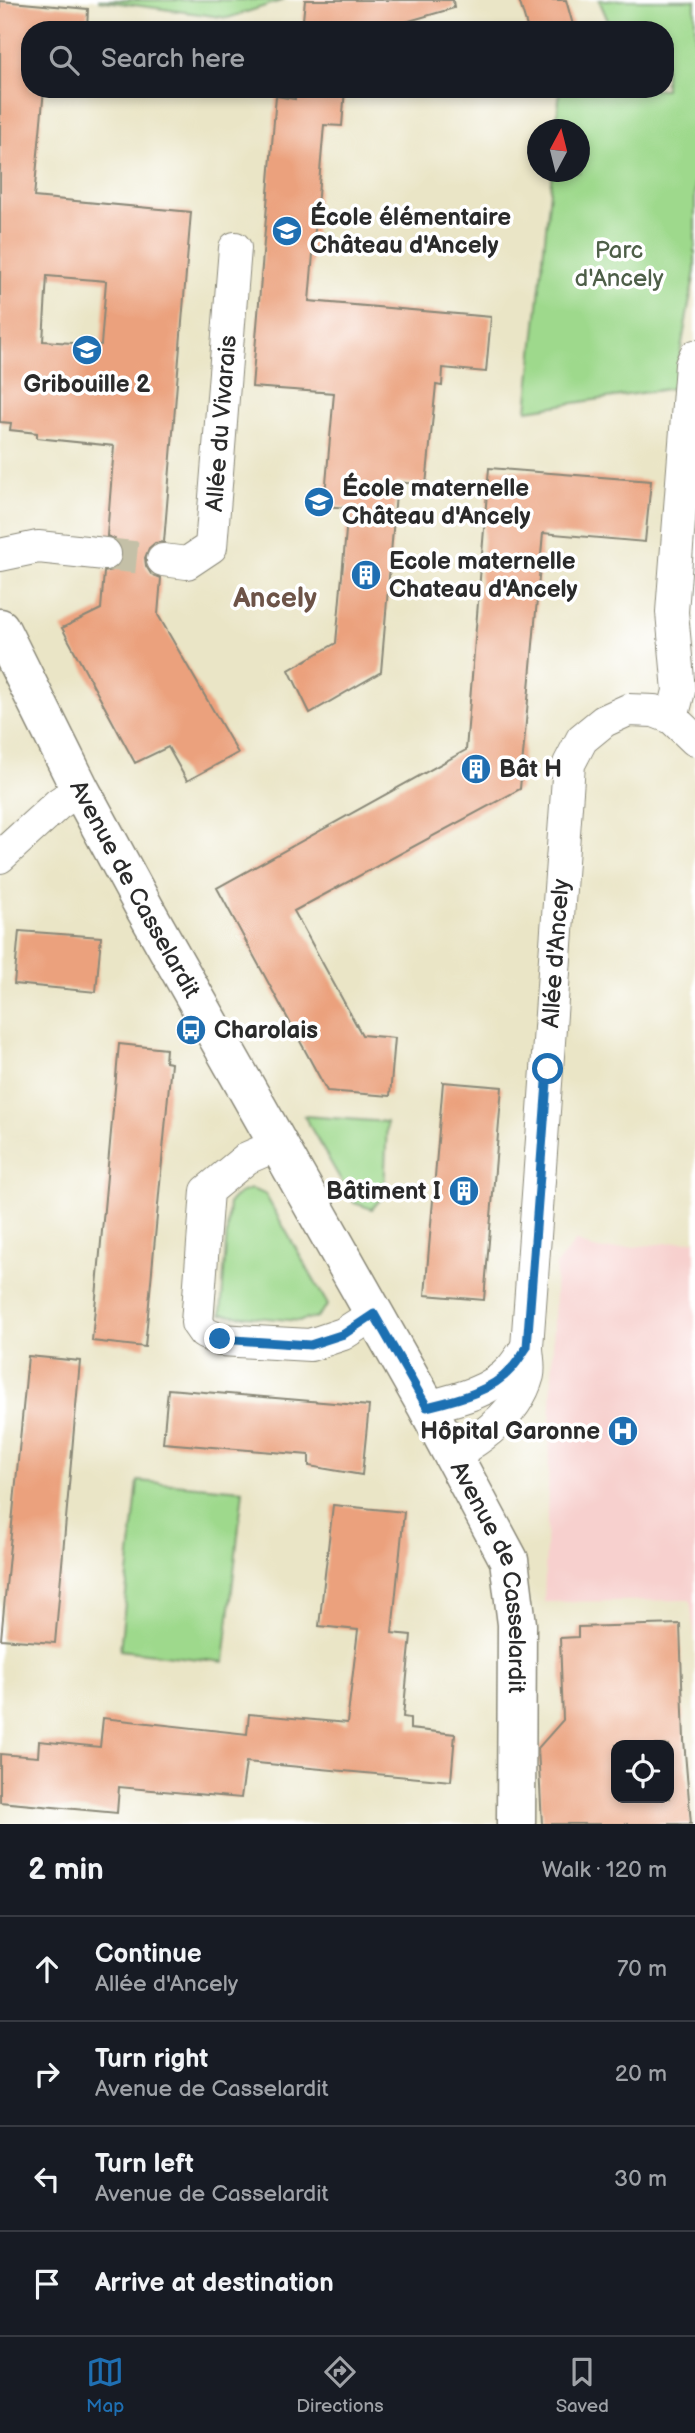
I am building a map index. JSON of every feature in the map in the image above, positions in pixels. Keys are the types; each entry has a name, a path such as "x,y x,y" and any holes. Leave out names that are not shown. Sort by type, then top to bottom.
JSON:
{"street":[{"name":"Allée du Vivarais","path":"163,560 187,563 211,547 235,248"},
{"path":"695,356 691,365 672,611 679,691 672,718 695,740"},
{"path":"0,555 38,547 105,554"},
{"name":"Avenue de Casselardit","path":"0,628 80,789 277,1145 427,1407 509,1560 514,1583 517,1624 516,1824"},
{"name":"Allée d'Ancely","path":"452,1455 490,1431 514,1404 528,1374 527,1347 569,764 582,739 604,721 628,710 654,711 672,718"},
{"path":"0,857 58,804 80,789"},
{"path":"277,1145 247,1158 207,1191 197,1323 204,1333 220,1339 310,1345 344,1334 374,1314"},
{"path":"427,1407 460,1398 496,1383 511,1370 527,1347"}],"shaded area":[{"name":"Hôpital Garonne","path":"695,1240 695,1639 690,1600 544,1602 556,1265 576,1241 593,1249 605,1250"}],"green space":[{"path":"98,0 284,0 228,18"},
{"name":"Parc d'Ancely","path":"599,0 695,0 695,271 674,388 527,410 551,182 590,182 590,119 557,119 559,98 674,98 674,21 608,21"},
{"path":"304,1116 387,1122 384,1195 372,1209 354,1203"},
{"path":"251,1189 265,1194 328,1305 317,1317 300,1321 221,1314 229,1203 239,1193"},
{"path":"138,1481 243,1490 224,1662 120,1650"}],"building":[{"path":"305,0 453,0 454,8 409,21 303,21"},
{"path":"519,0 566,0 572,21 525,21"},
{"path":"0,1 88,9 87,21 21,21 21,98 43,98 34,197 191,212 164,542 155,543 149,548 145,558 151,574 161,578 158,615 238,753 187,781 168,747 135,763 62,628 101,609 104,572 113,570 123,557 121,546 115,539 107,536 114,446 37,438 37,433 10,430 11,423 0,422","holes":["47,276 106,281 101,345 43,341"]},
{"path":"276,98 344,98 342,126 324,125 309,301 491,317 486,372 443,368 442,386 436,385 426,485 397,482 381,672 310,713 289,670 336,643 348,508 324,506 334,393 252,387"},
{"name":"Bât H","path":"489,468 651,481 645,542 543,533 520,789 294,911 362,1035 395,1038 390,1096 327,1091 217,888 466,750"},
{"path":"19,931 101,937 96,992 14,984"},
{"path":"119,1044 166,1049 165,1062 171,1063 145,1347 92,1341"},
{"name":"Bâtiment I","path":"443,1082 502,1087 484,1300 425,1295"},
{"path":"28,1356 80,1361 55,1643 1,1639"},
{"path":"168,1389 369,1406 362,1475 309,1466 309,1455 163,1443"},
{"path":"333,1505 404,1512 392,1633 411,1635 403,1717 410,1718 410,1729 455,1734 451,1781 246,1762 241,1798 119,1787 117,1813 0,1802 0,1754 38,1757 39,1741 100,1747 103,1718 247,1734 249,1714 347,1723 358,1630 319,1626"},
{"path":"680,1624 684,1740 691,1824 542,1824 538,1748 563,1720 560,1638 578,1637 578,1627"}],"tunnel":[{"path":"105,554 163,560"}],"place":[{"name":"École élémentaire Château d'Ancely","path":"287,231"},
{"name":"Gribouille 2","path":"87,350"},
{"name":"École maternelle Château d'Ancely","path":"319,502"},
{"name":"Ecole maternelle Chateau d'Ancely","path":"366,575"},
{"name":"Bât H","path":"476,769"},
{"name":"Charolais","path":"191,1030"},
{"name":"Bâtiment I","path":"464,1191"},
{"name":"Hôpital Garonne","path":"623,1431"}],"district":[{"name":"Ancely","path":"275,598"}],"route":[{"path":"220,1339 310,1345 344,1334 374,1314 427,1407 496,1383 511,1370 527,1347 548,1069"}]}
